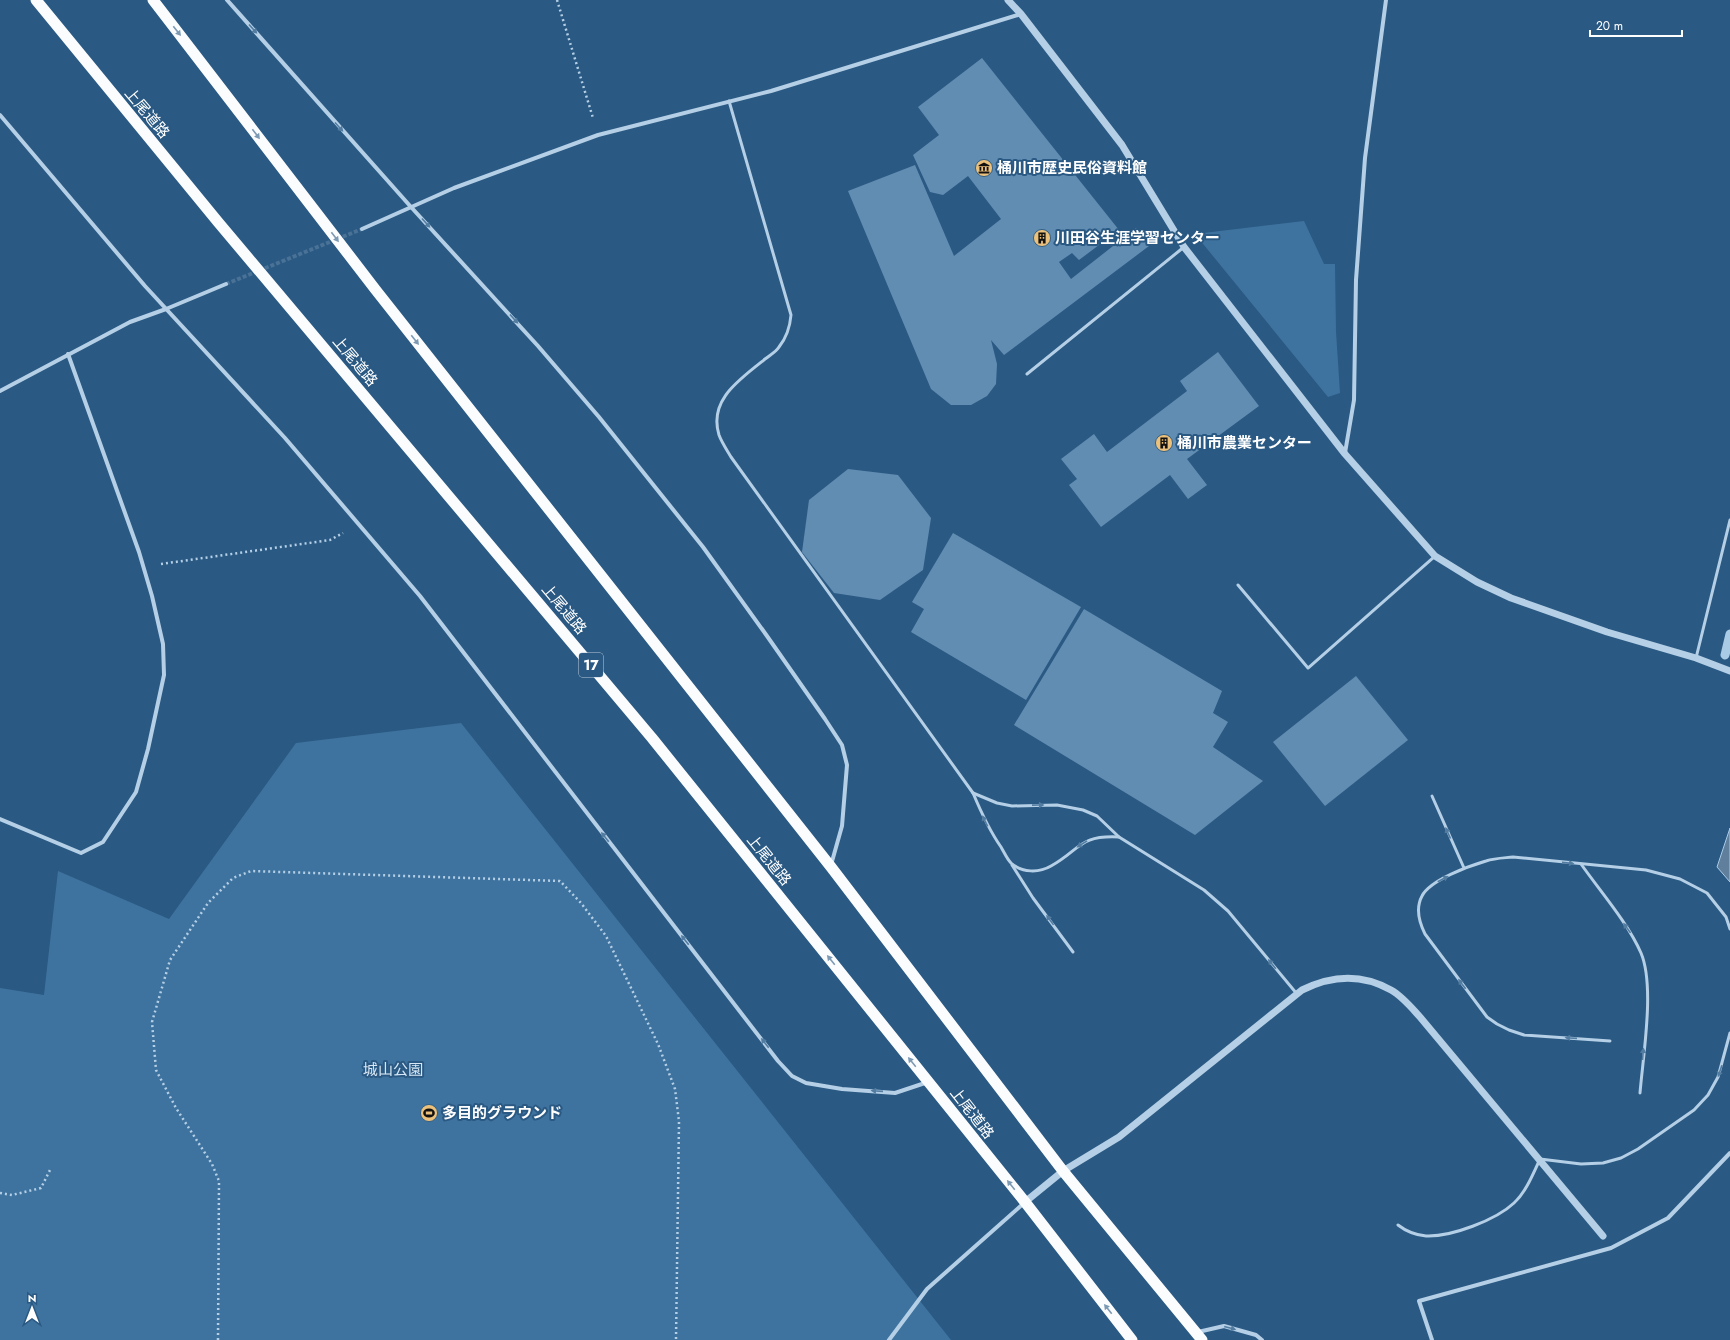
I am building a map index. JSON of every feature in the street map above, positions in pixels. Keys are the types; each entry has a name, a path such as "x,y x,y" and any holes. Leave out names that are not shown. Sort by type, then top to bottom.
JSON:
{"highway":[{"name":"上尾道路","path":"36,0 218,222 652,738 1025,1202 1132,1340"},
{"path":"153,0 375,289 831,867 1063,1171 1199,1336"}],"street":[{"path":"227,0 411,207 538,346 599,418 703,547 829,726 842,745 847,765 842,826 831,867"},
{"path":"1008,0 1021,14 1122,145 1184,247 1345,454 1435,556 1477,582 1511,598 1607,632 1696,658 1730,670"},
{"path":"1345,454 1354,400 1356,280 1365,158 1386,0"},
{"path":"362,229 454,188 598,136 770,91 1021,14"},
{"path":"0,115 166,309 285,438 420,596 778,1061 792,1076 806,1083 842,1089 895,1093 928,1082"},
{"path":"0,392 68,354 130,322 226,284"},
{"path":"0,819 81,853 103,842 136,792 148,749 164,674 163,644 152,596 143,566 68,354"},
{"path":"889,1340 927,1288 1025,1202 1063,1171 1120,1137 1297,994 1317,983 1332,978 1362,979 1391,990 1420,1017 1603,1236"},
{"path":"1432,1340 1419,1301 1611,1248 1668,1218 1730,1153"},
{"path":"1199,1336 1224,1326 1256,1336 1262,1340"}],"lane":[{"path":"729,101 791,316 790,327 778,348 731,387 724,395 718,413 719,435 731,457 973,793 985,823 1033,898 1073,952"},
{"path":"1028,374 1184,247"},
{"path":"1696,658 1730,520"},
{"path":"1238,585 1308,668 1435,556"},
{"path":"973,793 997,803 1012,806 1057,805 1083,810 1097,816 1119,837 1204,890 1228,911 1297,994"},
{"path":"1432,796 1464,868"},
{"path":"1011,863 1021,869 1030,871 1041,870 1052,866 1082,843 1093,838 1119,837"},
{"path":"1610,1041 1524,1035 1509,1030 1487,1017 1425,934 1419,922 1418,909 1421,896 1428,887 1464,868 1486,861 1513,857 1663,873 1694,885 1707,893 1726,917 1730,929"},
{"path":"1581,864 1633,937 1642,954 1648,993 1640,1093"},
{"path":"1398,1225 1406,1231 1427,1236 1437,1236 1483,1223 1500,1215 1515,1202 1526,1188 1540,1159 1581,1164 1603,1163 1621,1158 1638,1149 1694,1110 1708,1095 1718,1077 1730,1033"}],"path":[{"path":"557,0 598,136"},
{"path":"143,566 330,540 359,525"},
{"path":"218,1340 219,1181 212,1164 176,1108 156,1070 152,1022 170,960 208,903 233,878 251,871 551,880 560,881 571,892 606,936 658,1044 675,1089 678,1121 676,1340"},
{"path":"0,1193 12,1195 41,1188 50,1170"}],"green space":[{"path":"1304,221 1324,264 1335,264 1336,332 1340,393 1328,397 1195,234"},
{"name":"城山公園","path":"461,723 951,1340 0,1340 0,988 44,995 58,871 169,919 296,743"}],"shaded area":[{"path":"1730,828 1730,882 1717,867"}],"building":[{"name":"川田谷生涯学習センター","path":"982,58 1119,230 1079,260 1072,253 1059,262 1071,279 1136,228 1149,246 1004,355 991,340 997,364 996,384 987,396 971,405 951,405 931,389 848,191 915,165 954,256 1001,219 968,176 943,195 930,192 913,155 939,135 918,107"},
{"name":"桶川市農業センター","path":"1218,352 1259,406 1187,459 1207,485 1188,499 1170,475 1101,527 1069,485 1077,479 1061,459 1094,434 1107,452 1187,391 1180,381"},
{"path":"848,469 898,475 931,518 923,570 880,600 834,593 802,552 809,500"},
{"path":"953,533 1081,607 1026,700 911,632 924,609 912,602"},
{"path":"1084,609 1222,691 1213,713 1228,722 1213,747 1263,781 1195,835 1014,725"},
{"path":"1356,676 1408,740 1325,806 1273,742"}],"waterway":[{"path":"1725,655 1730,634"}],"tunnel":[{"path":"226,284 362,229"}],"place":[{"name":"桶川市歴史民俗資料館","path":"984,168"},
{"name":"川田谷生涯学習センター","path":"1042,238"},
{"name":"桶川市農業センター","path":"1164,443"},
{"name":"多目的グラウンド","path":"429,1113"}]}
